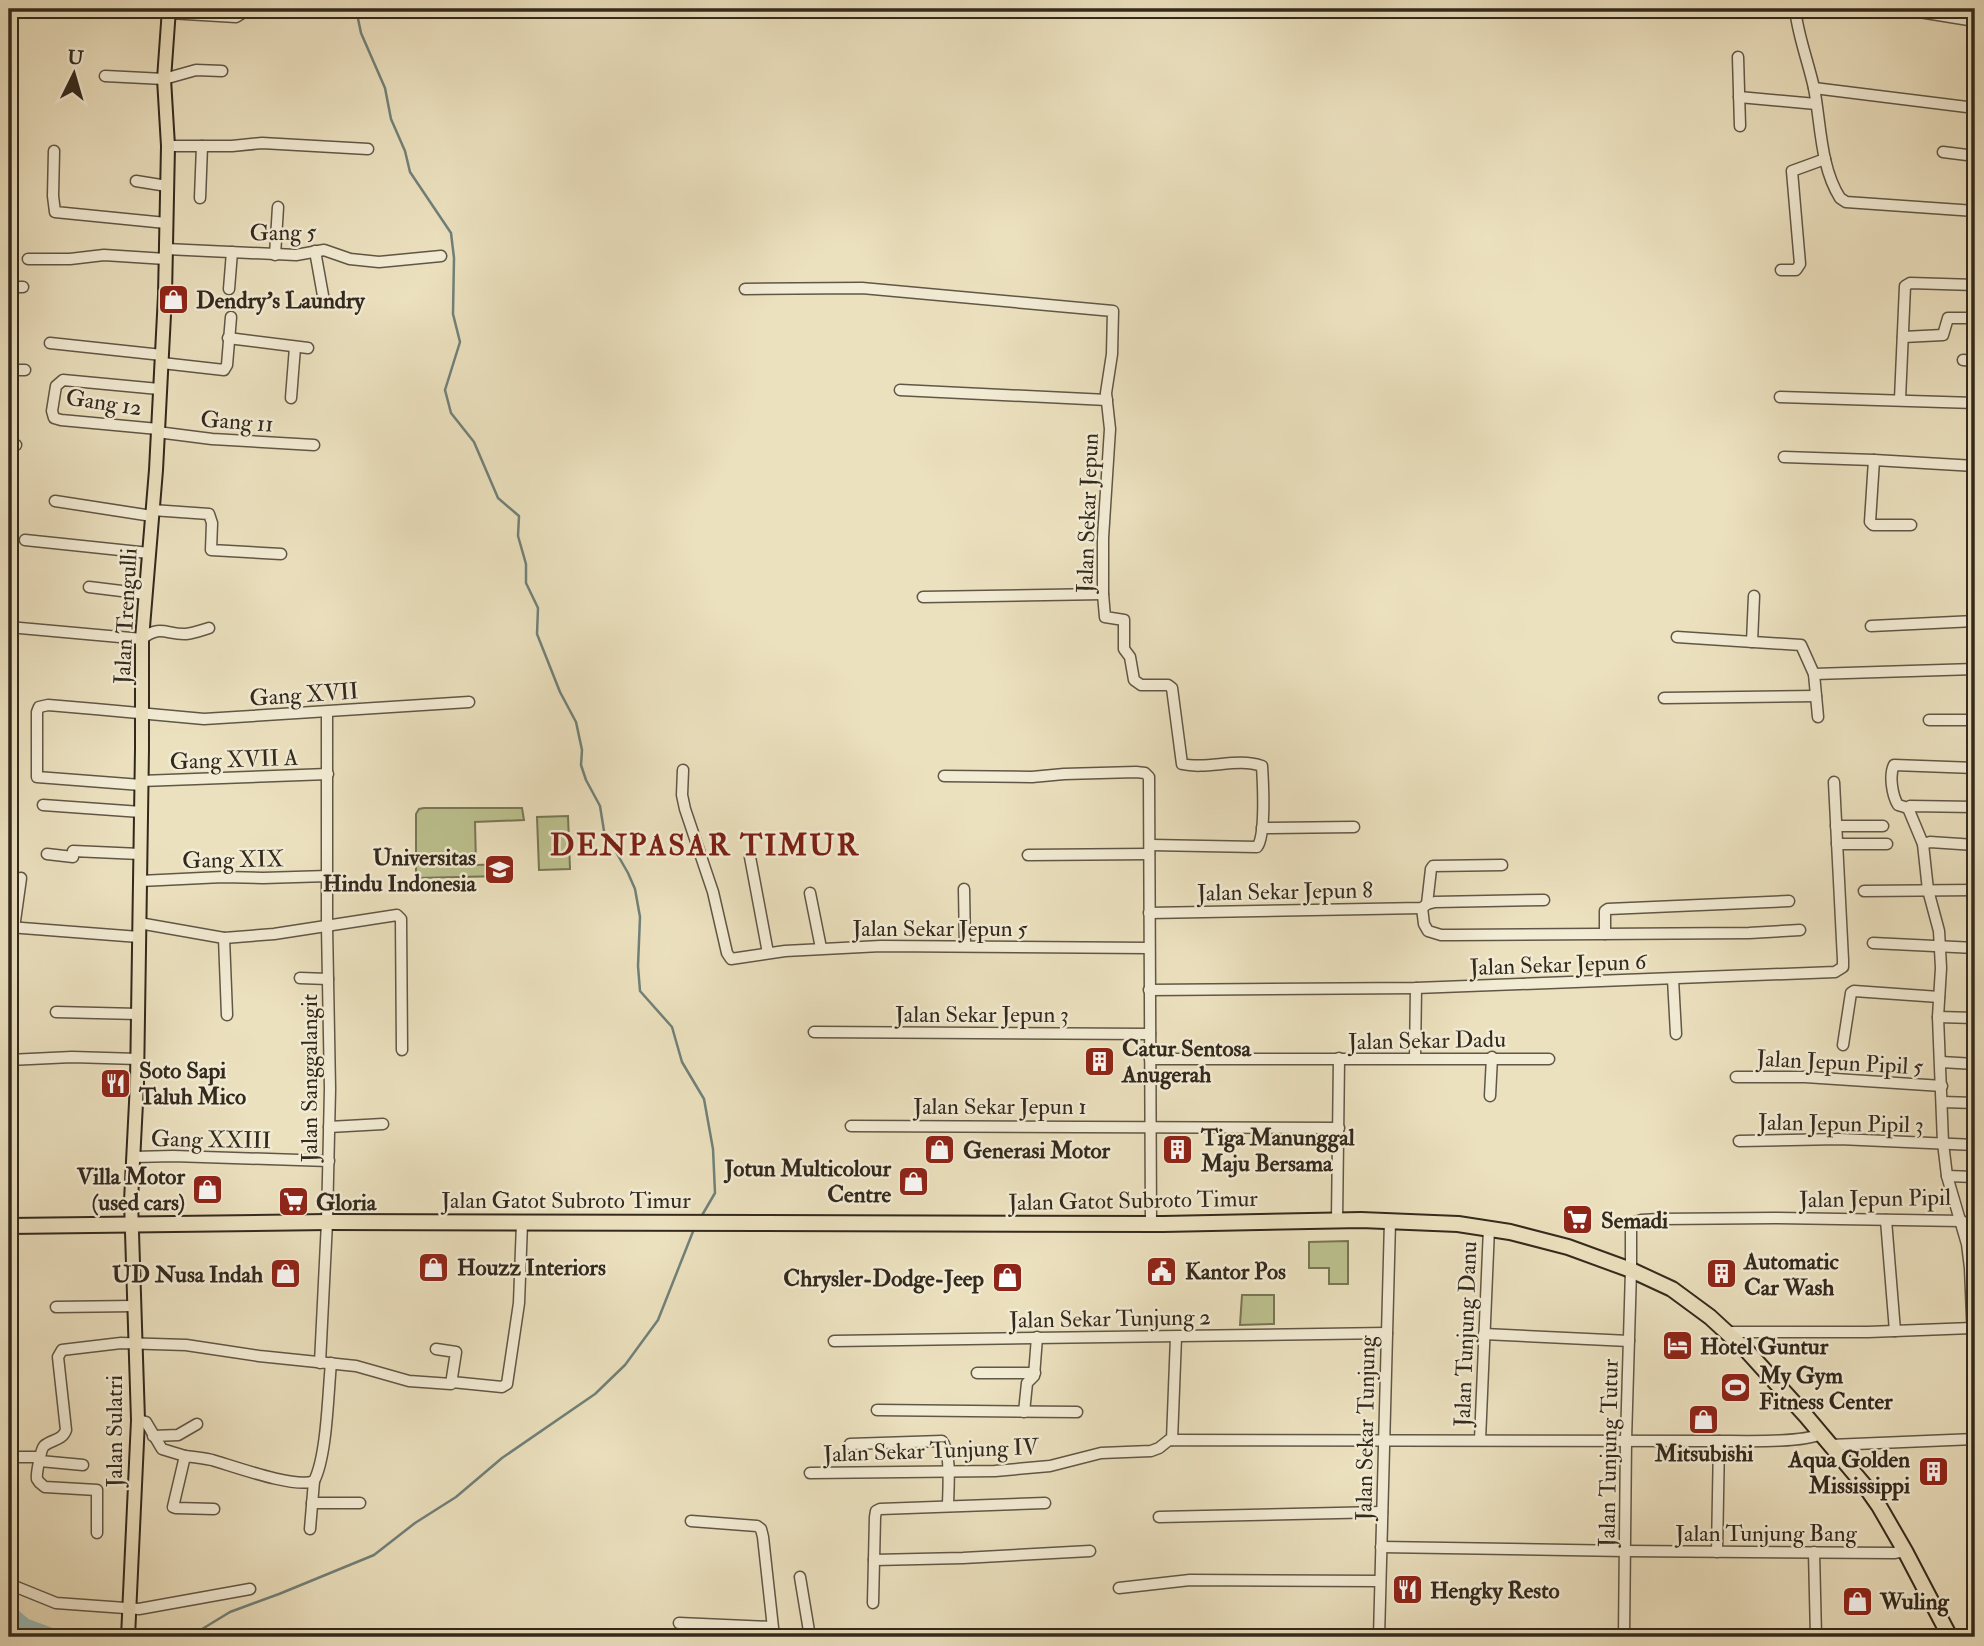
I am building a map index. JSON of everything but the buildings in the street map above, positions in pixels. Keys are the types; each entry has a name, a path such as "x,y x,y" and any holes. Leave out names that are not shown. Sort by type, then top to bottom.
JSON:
{"highway":[{"name":"Jalan Gatot Subroto Timur","path":"9,1226 522,1223 1151,1224 1337,1220 1458,1224 1510,1232 1568,1247 1631,1270 1672,1289 1694,1303 1727,1332 1831,1445 1879,1506 1950,1637"}],"main road":[{"name":"Jalan Trengulli","path":"132,1225 138,1059 142,639 162,359 168,146 164,79 169,11"},
{"name":"Jalan Sulatri","path":"128,1631 138,1420 132,1225"}],"street":[{"path":"169,11 236,17 241,14 241,9"},
{"path":"1795,9 1814,88 1825,159 1838,196 1846,202 1975,211"},
{"path":"1901,9 1975,21"},
{"path":"1738,57 1740,126"},
{"path":"105,76 164,79 196,71 222,71"},
{"path":"1814,88 1975,108"},
{"path":"1739,97 1816,104"},
{"path":"168,146 262,143 368,149"},
{"path":"200,198 202,146"},
{"path":"54,150 52,196 55,212 166,223"},
{"path":"1943,152 1975,156"},
{"path":"1781,270 1796,270 1800,264 1792,171 1825,159"},
{"path":"136,181 167,186"},
{"path":"275,255 278,207"},
{"name":"Gang 5","path":"28,259 232,252 296,255 327,250 350,259 379,262 441,256"},
{"path":"315,251 324,301"},
{"path":"229,289 232,252"},
{"path":"1900,399 1905,286 1910,283 1975,285"},
{"path":"9,287 23,287"},
{"name":"Jalan Sekar Jepun","path":"746,289 872,289 1113,311 1111,365 1106,385 1110,429 1103,538 1105,617 1124,620 1124,649 1130,657 1134,680 1141,685 1168,685 1172,688 1182,764 1252,763 1262,766 1262,828"},
{"path":"50,343 223,370 227,365 230,317"},
{"path":"1903,337 1939,336 1944,332 1948,318 1975,318"},
{"path":"228,338 308,348"},
{"path":"291,398 295,347"},
{"path":"1963,360 1975,361"},
{"path":"9,370 25,370"},
{"name":"Gang 12","path":"157,430 61,420 54,418 52,411 56,386 63,380 159,388"},
{"path":"900,390 1107,400"},
{"path":"1780,397 1975,402"},
{"name":"Gang 11","path":"157,430 212,439 314,445"},
{"path":"1784,457 1975,466"},
{"path":"1874,460 1870,522 1873,525 1911,525"},
{"path":"55,501 152,513 209,514 212,523 211,550 281,554"},
{"path":"25,540 149,553"},
{"path":"89,587 146,594"},
{"path":"923,597 1103,594"},
{"path":"1752,642 1754,596"},
{"path":"1871,626 1975,621"},
{"path":"9,627 142,639 151,632 172,631 185,634 209,628"},
{"path":"1677,637 1801,645 1814,674 1818,717"},
{"path":"1814,674 1975,669"},
{"path":"1664,698 1816,696"},
{"name":"Gang XVII","path":"141,783 37,777 39,707 48,705 204,719 469,702"},
{"name":"Jalan Sanggalangit","path":"320,1363 329,1161 327,712"},
{"path":"1929,720 1975,720"},
{"name":"Jalan Jepun Pipil","path":"1631,1270 1630,1230 1633,1223 1641,1220 1774,1218 1962,1221 1947,1176 1943,1143 1938,1017 1939,931 1928,890 1923,844 1908,808 1895,802 1892,769 1894,765 1975,768"},
{"name":"Jalan Sekar Jepun 5","path":"683,771 682,795 685,808 707,871 727,953 731,959 821,948 881,946 1149,948"},
{"path":"944,776 1032,777 1145,773 1149,777 1151,1224"},
{"name":"Gang XVII A","path":"141,783 328,774"},
{"name":"Jalan Sekar Jepun 6","path":"1149,990 1416,988 1835,972 1841,970 1843,960 1834,782"},
{"path":"43,805 141,812"},
{"path":"1908,808 1975,807"},
{"path":"1836,826 1883,826"},
{"path":"1028,855 1150,849 1255,848 1261,843 1262,828 1354,827"},
{"path":"1923,844 1930,842 1975,845"},
{"path":"1837,844 1887,844"},
{"path":"47,854 73,857 73,851 140,854"},
{"path":"750,857 768,953"},
{"path":"1502,865 1433,866 1424,906 1424,924 1428,931 1441,934 1605,934 1800,930"},
{"name":"Gang XIX","path":"140,881 328,876"},
{"path":"20,878 12,927 139,930 224,938 250,937 396,914 401,919 401,1050"},
{"path":"964,889 965,946"},
{"path":"1864,891 1975,890"},
{"path":"810,893 821,948"},
{"name":"Jalan Sekar Jepun 8","path":"1149,913 1544,900"},
{"path":"1605,934 1605,911 1608,909 1789,901"},
{"path":"224,938 227,1015"},
{"path":"1872,943 1975,948"},
{"path":"300,978 328,979"},
{"path":"1673,979 1676,1034"},
{"path":"1415,1058 1416,988"},
{"path":"1843,1045 1854,991 1939,998"},
{"path":"56,1012 138,1014"},
{"path":"1938,1017 1975,1018"},
{"name":"Jalan Sekar Jepun 3","path":"814,1032 1150,1034"},
{"path":"9,1060 72,1057 138,1059"},
{"path":"1150,1059 1339,1058"},
{"name":"Jalan Sekar Dadu","path":"1337,1220 1339,1058 1549,1059"},
{"path":"1490,1096 1492,1058"},
{"path":"1941,1062 1975,1064"},
{"name":"Jalan Jepun Pipil 5","path":"1736,1077 1805,1077 1942,1086"},
{"path":"1942,1102 1975,1103"},
{"path":"329,1127 383,1124"},
{"name":"Jalan Sekar Jepun 1","path":"851,1126 1339,1128"},
{"name":"Jalan Jepun Pipil 3","path":"1739,1141 1839,1139 1975,1145"},
{"name":"Gang XXIII","path":"134,1157 329,1161"},
{"path":"1947,1176 1975,1177"},
{"path":"1885,1220 1895,1331"},
{"name":"Jalan Sekar Tunjung","path":"1379,1637 1390,1221"},
{"path":"1962,1221 1973,1268 1972,1328 1975,1346"},
{"path":"97,1533 97,1490 43,1486 37,1478 41,1449 61,1438 66,1430 58,1357 62,1350 134,1343 186,1346 356,1366 409,1381 505,1386 510,1372 518,1316 522,1223"},
{"name":"Jalan Tunjung Danu","path":"1480,1440 1489,1228"},
{"name":"Jalan Tunjung Tutur","path":"1624,1637 1631,1270"},
{"path":"56,1307 134,1306"},
{"path":"1727,1332 1972,1328"},
{"name":"Jalan Sekar Tunjung 2","path":"834,1341 1387,1333"},
{"path":"1484,1334 1629,1341"},
{"path":"1024,1412 1027,1383 1034,1373 1037,1337"},
{"path":"1172,1440 1176,1337"},
{"path":"436,1349 456,1352 452,1382"},
{"path":"310,1529 314,1481 318,1474 323,1444 331,1363"},
{"path":"976,1373 1034,1373"},
{"path":"877,1410 1077,1412"},
{"path":"138,1420 146,1422 162,1449 283,1479 308,1483 314,1481"},
{"path":"153,1436 178,1435 197,1423"},
{"name":"Jalan Sekar Tunjung IV","path":"810,1473 995,1471 1050,1466 1101,1453 1152,1451 1172,1440 1719,1441 1787,1439 1821,1434"},
{"path":"1831,1445 1975,1438"},
{"path":"850,1444 942,1441 946,1445 949,1471 948,1506"},
{"path":"1717,1552 1719,1441"},
{"path":"185,1456 172,1506 214,1509"},
{"path":"9,1457 83,1465"},
{"path":"312,1503 360,1503"},
{"path":"873,1603 876,1511 1045,1503"},
{"path":"1159,1517 1382,1512"},
{"path":"679,1623 773,1632 761,1530 757,1526 691,1521"},
{"name":"Jalan Tunjung Bang","path":"1381,1547 1717,1552 1905,1551"},
{"path":"874,1560 1090,1551"},
{"path":"1814,1552 1816,1637"},
{"path":"800,1577 810,1637"},
{"path":"1119,1588 1190,1580 1380,1581"},
{"path":"9,1584 56,1603 130,1609 250,1589"}],"green space":[{"path":"522,808 524,820 475,822 476,865 502,864 503,876 416,878 416,814 419,809"},
{"path":"568,816 570,869 539,870 537,817"},
{"path":"1348,1241 1348,1284 1329,1284 1329,1268 1309,1268 1309,1242"},
{"path":"1242,1295 1274,1295 1274,1324 1240,1325"}],"waterway":[{"path":"356,9 361,33 385,88 391,119 405,151 410,172 451,233 454,258 453,314 460,342 445,390 451,413 474,442 498,498 519,516 518,536 526,564 526,583 538,608 537,634 560,692 576,722 582,750 581,765 600,806 604,831 635,889 640,917 640,991 672,1027 682,1062 704,1099 713,1149 715,1193 701,1217"},
{"path":"189,1637 230,1612 374,1555 415,1523 456,1497 502,1458 595,1394 625,1365 658,1320 694,1229"},
{"path":"9,1614 24,1627 51,1637"}],"place":[{"name":"Dendry's Laundry","path":"173,300"},
{"name":"Universitas Hindu Indonesia","path":"499,870"},
{"name":"Catur Sentosa Anugerah","path":"1099,1061"},
{"name":"Soto Sapi Taluh Mico","path":"116,1083"},
{"name":"Generasi Motor","path":"940,1150"},
{"name":"Tiga Manunggal Maju Bersama","path":"1178,1150"},
{"name":"Jotun Multicolour Centre","path":"914,1181"},
{"name":"Villa Motor (used cars)","path":"208,1189"},
{"name":"Gloria","path":"293,1202"},
{"name":"Semadi","path":"1578,1220"},
{"name":"Houzz Interiors","path":"434,1267"},
{"name":"Kantor Pos","path":"1162,1271"},
{"name":"UD Nusa Indah","path":"286,1274"},
{"name":"Automatic Car Wash","path":"1721,1274"},
{"name":"Chrysler-Dodge-Jeep","path":"1007,1278"},
{"name":"Hotel Guntur","path":"1677,1346"},
{"name":"My Gym Fitness Center","path":"1736,1388"},
{"name":"Mitsubishi","path":"1704,1419"},
{"name":"Aqua Golden Mississippi","path":"1933,1472"},
{"name":"Hengky Resto","path":"1407,1590"},
{"name":"Wuling","path":"1857,1601"}],"district":[{"name":"DENPASAR TIMUR","path":"705,845"}]}
